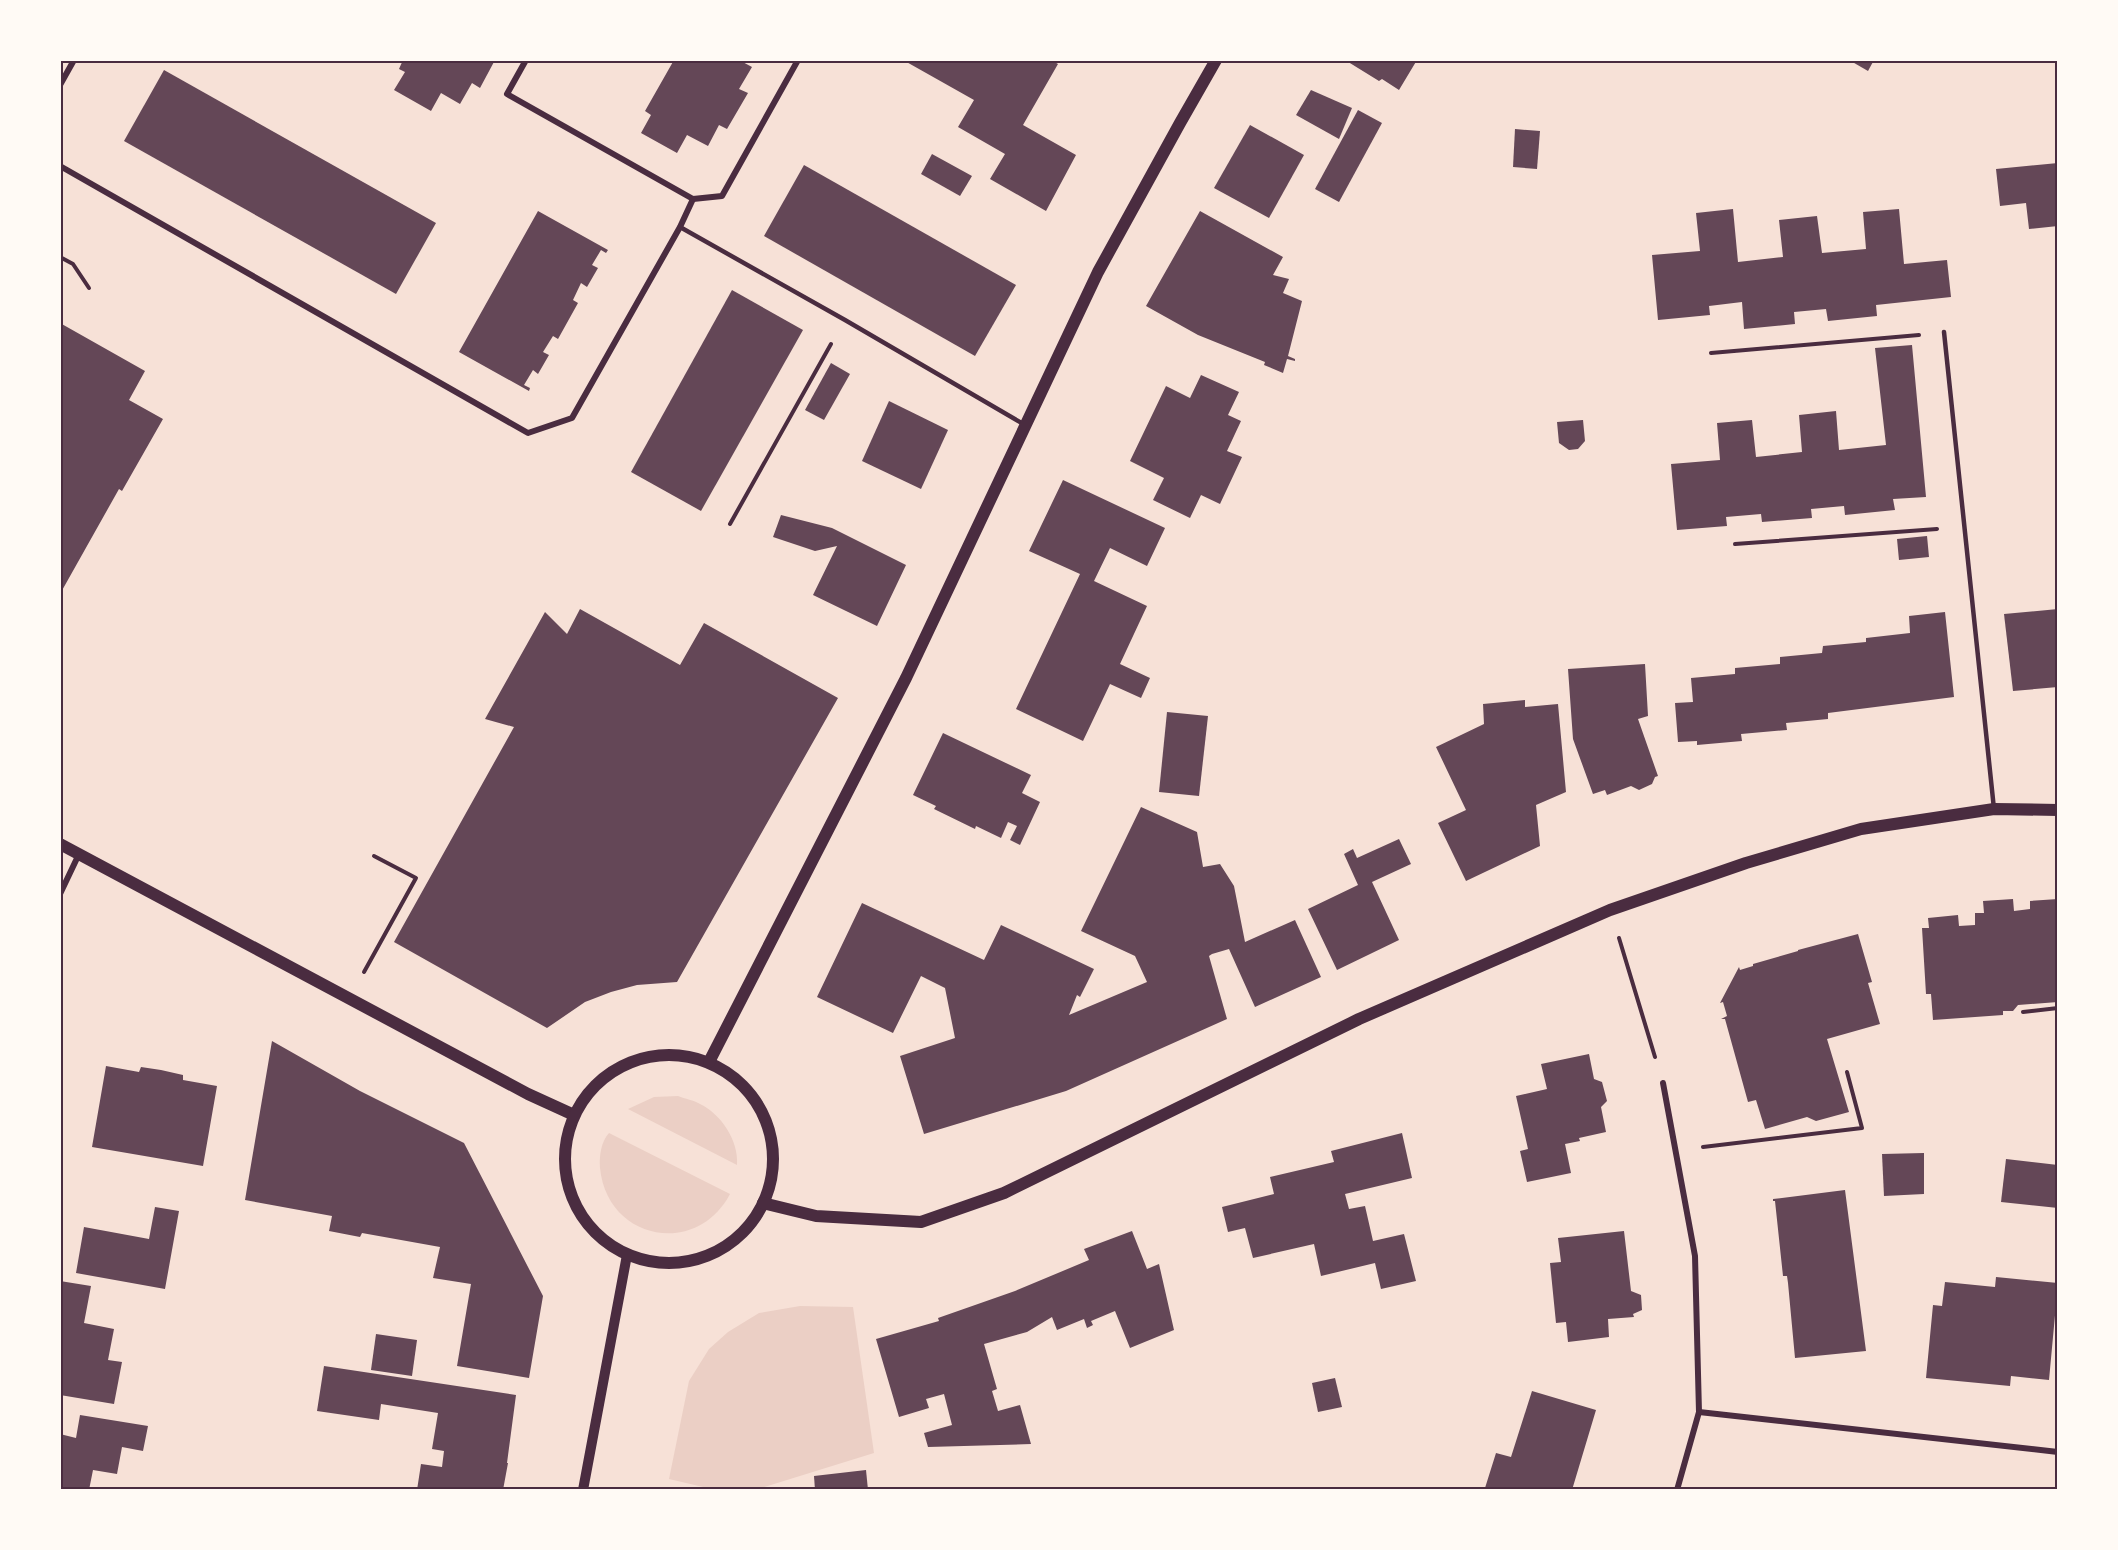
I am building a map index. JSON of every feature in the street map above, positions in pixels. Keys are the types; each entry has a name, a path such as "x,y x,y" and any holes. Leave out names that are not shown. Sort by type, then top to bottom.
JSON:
{"main road":[{"path":"709,1062 906,678 1098,272 1216,60"},
{"path":"763,1203 816,1216 921,1222 1004,1193 1359,1019 1610,910 1746,863 1861,829 1994,809 2058,810"},
{"path":"60,844 528,1094 573,1115"},
{"path":"678,1054 709,1062 738,1080 759,1106 771,1137 772,1171 763,1203 746,1230 720,1250 690,1262 658,1263 627,1255 598,1237 578,1211 570,1191 566,1180 564,1148 573,1115 591,1088 616,1068 646,1056 678,1054"}],"street":[{"path":"60,85 74,60"},
{"path":"526,60 507,94 693,199 722,196 798,60"},
{"path":"60,166 528,433 572,418 693,199"},
{"path":"60,894 79,855"},
{"path":"1663,1083 1695,1256 1699,1412 1677,1490"},
{"path":"583,1490 627,1255"},
{"path":"1699,1412 2058,1452"}],"lane":[{"path":"680,226 1025,425"},
{"path":"1944,333 1994,809"}],"path":[{"path":"60,257 73,264 89,288"},
{"path":"730,524 845,320"},
{"path":"1711,353 1944,333"},
{"path":"1735,544 1965,527"},
{"path":"374,856 416,878 379,944"},
{"path":"1610,910 1663,1083"},
{"path":"2023,1012 2058,1008"},
{"path":"1675,1150 1862,1128 1847,1072"}],"shaded area":[{"path":"678,1096 695,1101 715,1114 721,1121 732,1138 737,1165 628,1109 654,1097"},
{"path":"609,1133 730,1194 715,1214 696,1227 676,1233 655,1232 635,1225 618,1211 606,1192 600,1159 602,1145"},
{"path":"800,1306 853,1307 874,1453 755,1490 716,1490 669,1479 689,1381 709,1349 728,1332 759,1313"}],"building":[{"path":"403,60 495,60 480,88 472,83 460,104 441,93 431,111 394,90 405,72 399,69"},
{"path":"674,60 739,60 752,67 739,89 748,93 727,129 719,125 708,146 687,135 677,153 641,133 651,115 645,111"},
{"path":"903,60 1051,60 1058,64 1023,125 1076,155 1046,211 990,179 1005,154 958,127 974,100"},
{"path":"1345,60 1417,60 1399,90 1382,79 1379,81"},
{"path":"1849,60 1874,60 1868,71"},
{"path":"164,70 436,223 396,294 124,141"},
{"path":"1311,90 1352,108 1339,139 1296,115"},
{"path":"1358,110 1382,123 1339,202 1315,189"},
{"path":"1250,125 1304,155 1269,218 1214,188"},
{"path":"1515,129 1540,131 1537,169 1513,167"},
{"path":"932,154 972,176 960,196 921,174"},
{"path":"2058,163 2058,226 2029,229 2026,203 2000,206 1996,169"},
{"path":"804,165 1016,285 975,356 764,236"},
{"path":"1733,209 1738,262 1783,257 1779,220 1817,216 1822,253 1866,249 1863,212 1899,209 1904,264 1947,260 1951,297 1876,305 1877,316 1828,321 1826,309 1794,312 1795,324 1744,329 1742,302 1709,306 1710,315 1658,320 1652,255 1700,251 1696,213"},
{"path":"538,211 608,250 606,253 601,250 592,265 598,268 587,287 581,283 573,300 578,303 558,339 553,336 543,352 549,355 538,374 533,370 524,385 530,388 529,391 459,352"},
{"path":"1200,211 1283,257 1273,275 1289,279 1283,293 1302,301 1288,356 1295,361 1287,359 1283,373 1264,365 1265,362 1198,335 1146,306"},
{"path":"732,290 803,330 701,511 631,472"},
{"path":"60,323 145,371 129,400 163,419 122,491 119,489 60,594"},
{"path":"1912,345 1926,497 1893,499 1895,510 1845,515 1844,506 1811,509 1812,518 1762,522 1761,514 1726,517 1727,526 1677,530 1671,464 1720,460 1717,423 1752,420 1756,457 1802,452 1799,415 1836,411 1839,450 1886,445 1875,348"},
{"path":"831,363 850,374 824,420 805,410"},
{"path":"1201,375 1239,392 1228,415 1241,421 1227,451 1242,457 1220,504 1201,495 1190,518 1153,500 1164,478 1130,461 1166,386 1190,398"},
{"path":"889,401 948,430 921,489 862,461"},
{"path":"1583,420 1585,441 1578,449 1569,450 1559,443 1557,422"},
{"path":"1063,480 1165,528 1147,566 1110,548 1094,581 1147,606 1120,664 1150,678 1141,698 1110,684 1083,741 1016,709 1080,574 1029,551"},
{"path":"781,515 832,528 906,565 877,626 813,595 837,546 815,551 773,537"},
{"path":"1927,536 1929,557 1899,560 1897,539"},
{"path":"580,609 680,665 704,623 838,698 677,982 637,985 611,992 585,1002 547,1028 394,942 514,727 485,719 545,612 567,634"},
{"path":"2058,609 2058,687 2013,691 2004,614"},
{"path":"1945,612 1954,697 1828,713 1828,719 1786,723 1787,730 1741,734 1742,741 1697,745 1697,741 1678,742 1675,703 1693,702 1691,678 1735,674 1735,668 1780,664 1780,657 1822,653 1823,646 1866,642 1866,638 1910,633 1909,616"},
{"path":"1645,664 1648,716 1638,719 1658,776 1652,784 1639,790 1631,786 1607,795 1605,790 1593,794 1573,739 1568,669"},
{"path":"1525,700 1525,707 1558,704 1566,792 1536,805 1540,846 1466,881 1438,823 1466,810 1436,747 1484,724 1483,704"},
{"path":"1167,712 1208,716 1199,796 1159,792"},
{"path":"943,733 1031,775 1022,793 1040,802 1020,845 1010,840 1017,826 1008,822 1001,838 976,826 975,829 934,809 936,806 913,795"},
{"path":"1141,807 1197,832 1203,867 1220,864 1234,886 1245,942 1295,920 1321,977 1255,1007 1229,949 1212,954 1209,956 1227,1019 1066,1091 924,1134 900,1056 955,1038 945,988 921,976 893,1033 817,997 862,903 984,960 1001,925 1094,969 1080,997 1077,995 1069,1015 1147,982 1135,956 1081,931"},
{"path":"1399,839 1411,864 1372,882 1399,940 1337,970 1308,909 1358,885 1344,854 1353,849 1357,858"},
{"path":"2013,899 2014,911 2030,909 2030,901 2058,899 2058,1002 2018,1005 2013,1011 2003,1011 2003,1015 1933,1020 1931,994 1926,994 1922,928 1929,928 1928,918 1958,915 1959,926 1975,925 1975,913 1984,913 1983,901"},
{"path":"1858,934 1872,982 1868,983 1880,1024 1827,1039 1849,1112 1816,1121 1807,1117 1765,1129 1756,1100 1748,1102 1725,1019 1721,1019 1727,1016 1723,1002 1720,1003 1739,967 1740,970 1798,950"},
{"path":"272,1041 360,1091 464,1143 543,1296 529,1378 457,1366 471,1284 433,1278 440,1247 362,1233 360,1237 329,1231 332,1216 245,1200"},
{"path":"1589,1054 1594,1079 1602,1082 1607,1101 1601,1107 1606,1132 1579,1138 1580,1141 1565,1144 1571,1173 1527,1182 1520,1151 1528,1149 1516,1096 1547,1089 1541,1064"},
{"path":"106,1066 139,1072 141,1067 161,1070 183,1075 183,1080 217,1086 203,1166 92,1147"},
{"path":"1402,1133 1412,1178 1345,1194 1349,1209 1365,1206 1373,1241 1404,1234 1416,1281 1381,1289 1375,1263 1321,1276 1314,1244 1253,1258 1245,1228 1228,1232 1222,1207 1274,1194 1270,1177 1334,1162 1331,1151"},
{"path":"1924,1153 1924,1194 1884,1196 1882,1154"},
{"path":"2006,1159 2058,1165 2058,1208 2001,1202"},
{"path":"1845,1190 1866,1351 1795,1358 1788,1283 1787,1276 1783,1276 1773,1199"},
{"path":"155,1207 179,1211 165,1289 76,1273 84,1227 149,1239"},
{"path":"1132,1231 1147,1269 1159,1264 1174,1330 1130,1348 1115,1311 1091,1321 1093,1325 1087,1328 1084,1319 1057,1330 1052,1317 1027,1332 984,1344 997,1389 992,1391 998,1411 1020,1405 1031,1444 928,1447 924,1433 952,1425 944,1394 926,1399 929,1408 899,1417 876,1339 939,1321 938,1318 1015,1291 1089,1260 1084,1249"},
{"path":"1624,1231 1631,1291 1641,1295 1642,1310 1633,1314 1634,1317 1608,1319 1609,1337 1568,1342 1566,1322 1556,1323 1550,1263 1561,1262 1558,1238"},
{"path":"1996,1277 2058,1283 2049,1380 2011,1376 2010,1386 1926,1378 1933,1305 1942,1306 1945,1282 1995,1287"},
{"path":"60,1281 91,1286 84,1323 114,1329 108,1360 122,1362 114,1404 60,1395"},
{"path":"376,1334 417,1340 412,1376 371,1370"},
{"path":"324,1366 516,1395 503,1490 417,1490 421,1464 442,1467 444,1451 432,1449 438,1413 381,1404 379,1420 317,1411"},
{"path":"1335,1378 1342,1407 1318,1412 1312,1383"},
{"path":"1532,1391 1596,1410 1572,1490 1492,1490 1485,1488 1496,1453 1511,1457"},
{"path":"80,1415 148,1426 143,1451 122,1447 117,1474 93,1470 89,1490 60,1490 60,1434 76,1438"},
{"path":"866,1470 868,1490 815,1490 814,1476"}]}
